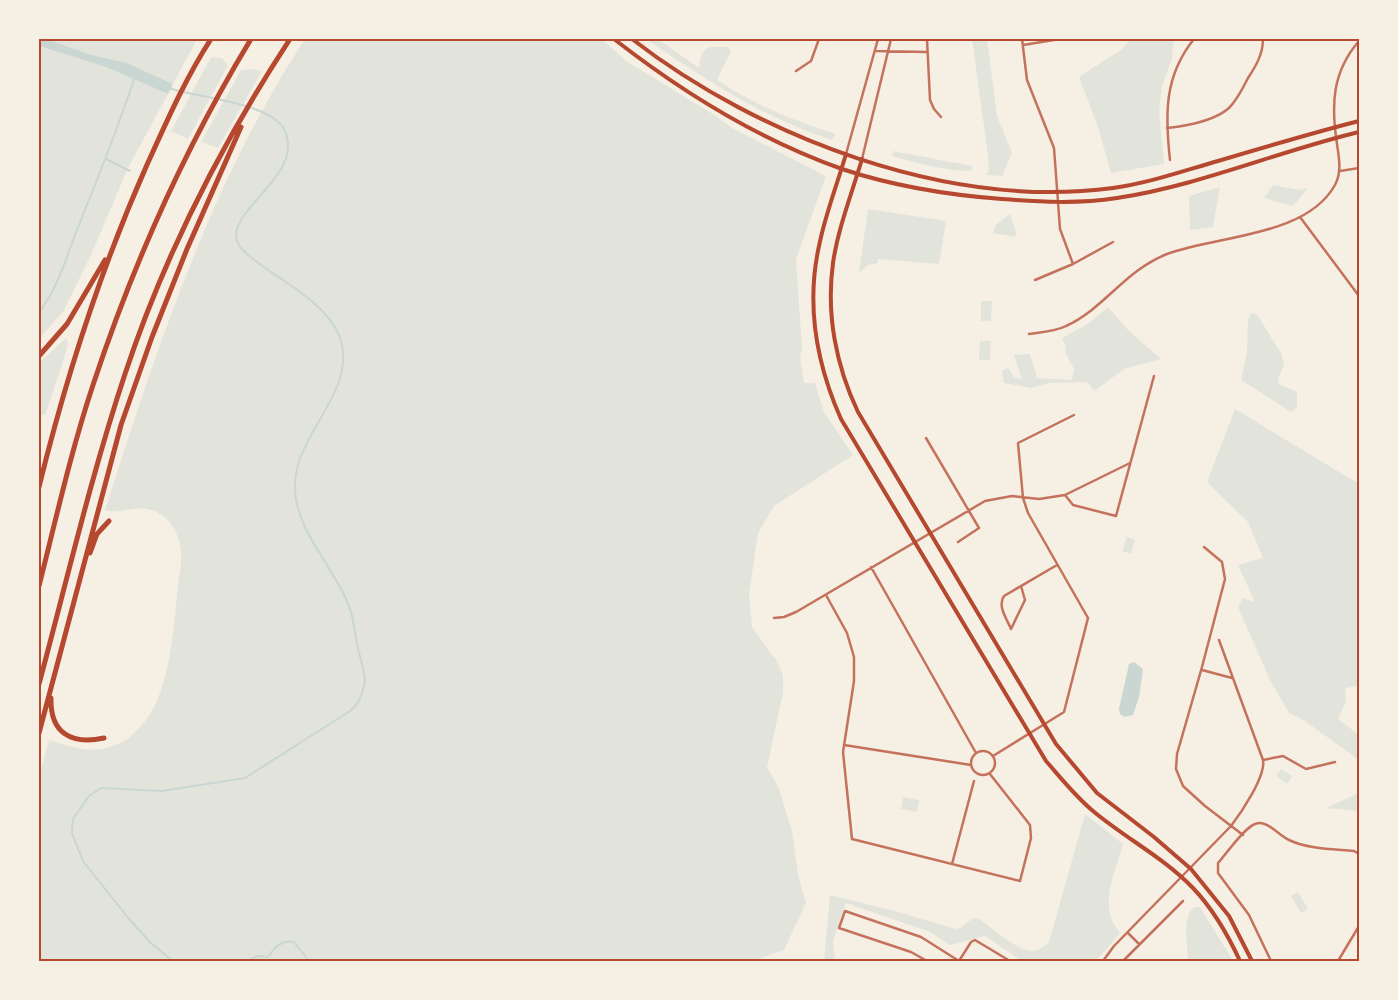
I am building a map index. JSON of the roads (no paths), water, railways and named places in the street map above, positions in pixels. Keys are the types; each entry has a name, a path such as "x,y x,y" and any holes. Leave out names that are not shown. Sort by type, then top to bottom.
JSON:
{"highway":[{"path":"39,487 76,351 110,252 164,126 212,39"},
{"path":"39,586 92,388 116,317 161,208 232,70 251,39"},
{"path":"39,684 100,453 125,373 176,246 250,106 290,39"},
{"path":"39,733 52,691 116,442 152,336 228,148"},
{"path":"39,356 66,324 110,252"},
{"path":"82,572 97,534 108,521"},
{"path":"52,691 51,711 59,729 76,739 104,738"}],"main road":[{"path":"614,39 671,81 734,118 784,144 857,174 958,195 1058,203 1092,201 1141,194 1359,132"},
{"path":"632,39 681,74 738,107 791,133 862,159 944,180 1003,188 1057,192 1094,190 1143,182 1359,121"},
{"path":"846,154 816,260 813,301 819,353 829,389 842,419 1046,761 1081,800 1182,878 1217,919 1240,961"},
{"path":"862,159 833,261 831,292 834,342 844,380 858,412 1043,725 1072,766 1098,793 1154,836 1191,869 1229,916 1252,961"}],"street":[{"path":"796,71 811,60 819,39"},
{"path":"846,154 878,39"},
{"path":"862,159 891,39"},
{"path":"927,39 930,100 932,107 941,116"},
{"path":"1022,39 1027,80 1054,148 1060,229 1073,264"},
{"path":"1023,45 1060,39"},
{"path":"1170,160 1167,102 1171,79 1180,58 1194,39"},
{"path":"1167,128 1183,126 1219,115 1229,108 1256,65 1262,51 1263,39"},
{"path":"1029,334 1059,329 1083,317 1131,274 1165,255 1277,226 1300,217 1314,208 1336,185 1340,171 1333,101 1337,78 1346,57 1359,41"},
{"path":"876,51 927,52"},
{"path":"1340,171 1359,168"},
{"path":"1300,217 1359,296"},
{"path":"1035,280 1073,264 1113,242"},
{"path":"1065,495 1073,505 1116,516 1154,376"},
{"path":"993,756 1064,712 1088,618 1030,519 1023,498 1018,443 1074,415"},
{"path":"926,438 979,528 958,542"},
{"path":"774,618 789,616 968,509 995,498 1040,499 1065,495 1130,462"},
{"path":"1204,547 1218,557 1225,572 1202,670 1177,754 1176,769 1183,786 1243,835"},
{"path":"1021,586 1025,600 1011,629 1001,601 1004,596 1021,586 1057,565"},
{"path":"871,567 976,753"},
{"path":"826,594 846,633 854,656 855,675 844,745 852,839 1020,881 1031,838 1030,825 990,774"},
{"path":"1103,961 1128,932 1231,826 1260,776 1263,760 1219,640"},
{"path":"1202,670 1232,678"},
{"path":"844,745 970,765 980,775 990,774 995,768 993,756 987,752 976,753 970,765"},
{"path":"1263,760 1283,756 1306,770 1336,762"},
{"path":"952,864 974,781"},
{"path":"1271,961 1249,915 1217,870 1218,863 1254,824 1263,823 1297,843 1359,854"},
{"path":"1122,961 1182,901"},
{"path":"927,961 911,952 839,928 845,911 921,936 959,961 971,942 976,940 1010,961"},
{"path":"1338,961 1359,926"},
{"path":"1128,932 1139,944"}],"waterway":[{"path":"39,312 52,292 62,270 115,135 134,79"},
{"path":"169,88 179,91"},
{"path":"173,961 151,943 129,919 83,861 72,833 73,819 89,796 101,788 162,791 245,778 350,711 360,697 365,680 349,606 334,576 307,532 296,500 295,483 298,464 335,392 341,374 343,355 339,335 333,324 315,304 261,265 241,248 237,241 237,229 243,216 277,176 285,161 288,145 284,129 267,114 254,109 184,92"},
{"path":"106,159 130,171"},
{"path":"247,961 257,956 268,957 279,945 290,941 294,942 309,961"}]}
